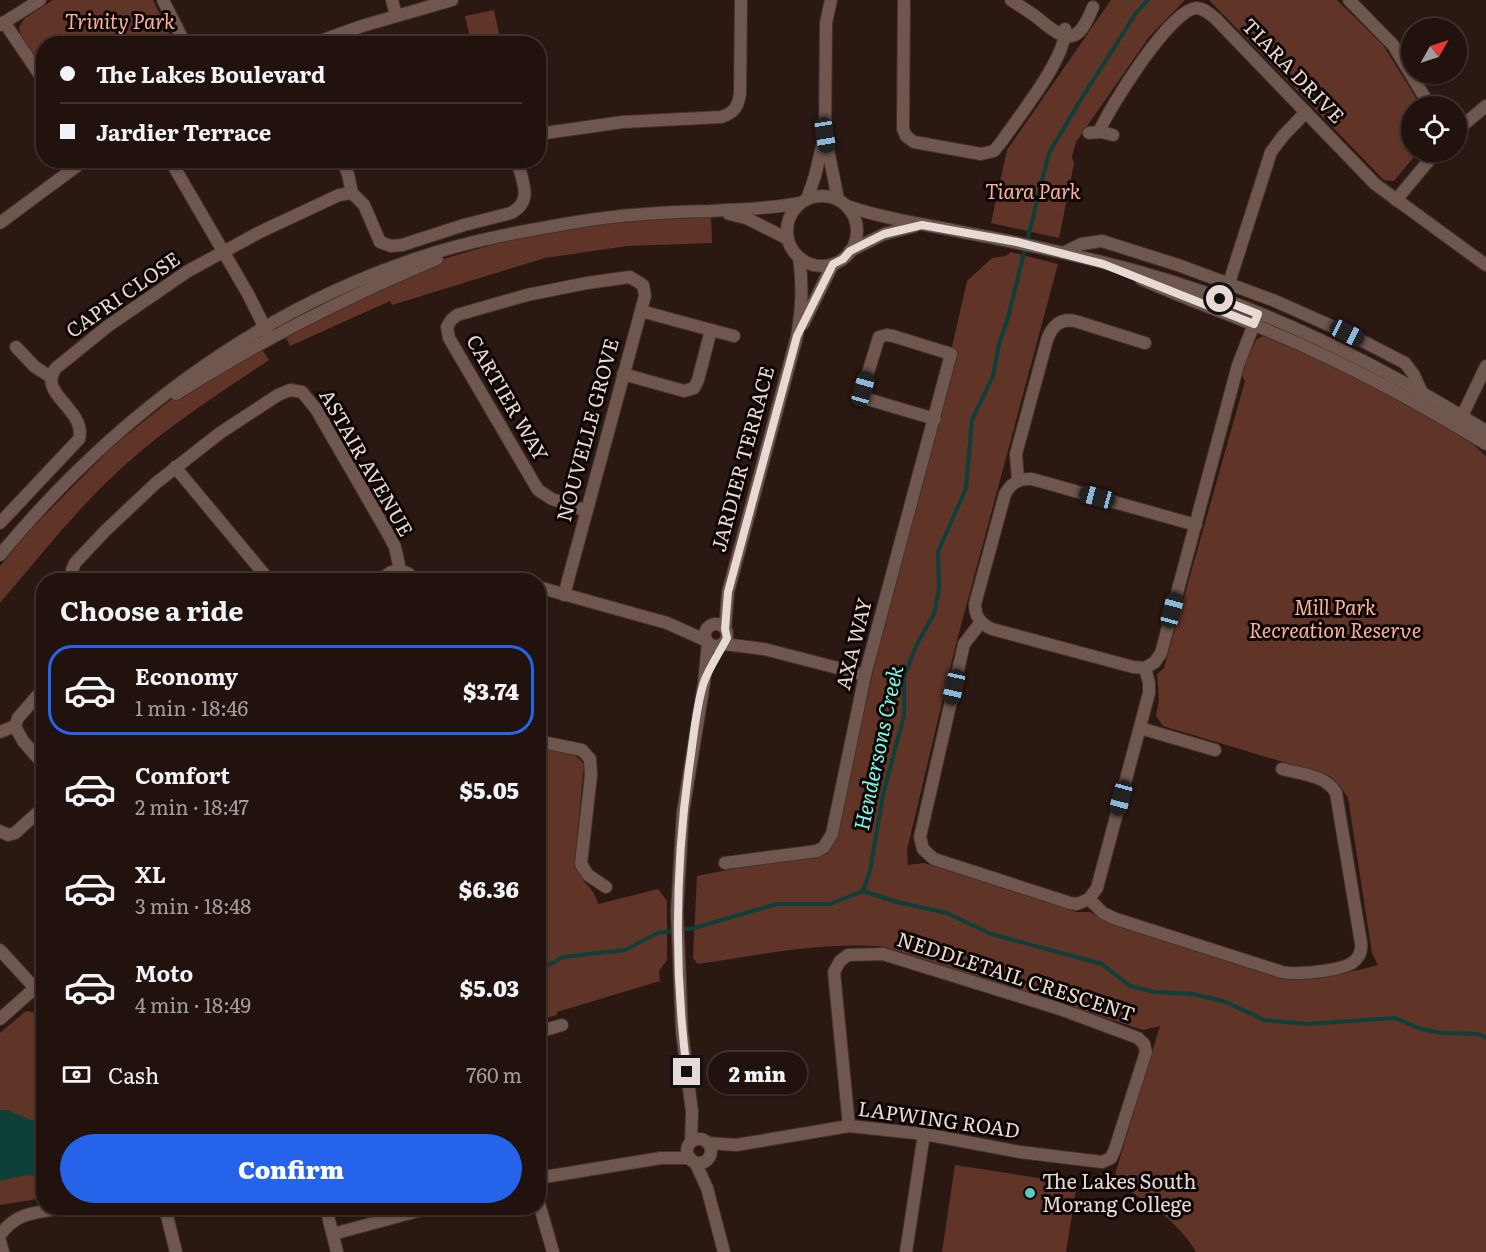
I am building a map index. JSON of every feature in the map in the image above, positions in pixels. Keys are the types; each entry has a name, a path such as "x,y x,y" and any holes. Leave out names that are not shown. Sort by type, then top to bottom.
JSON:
{"street":[{"path":"36,70 2,24 40,0"},
{"path":"163,0 181,36"},
{"path":"392,0 396,15"},
{"path":"335,36 396,15 452,0"},
{"path":"546,133 623,122 721,117 732,113 739,103 740,94 741,0"},
{"path":"788,239 789,219 804,201 815,177 825,135 826,23 822,0"},
{"path":"826,23 831,0"},
{"path":"904,0 903,129 906,136 921,144 981,154 993,151 1002,141 1059,56 1066,33 1095,4"},
{"path":"1011,0 1066,33"},
{"path":"1349,0 1393,45 1424,96"},
{"name":"TIARA DRIVE","path":"1113,135 1094,132 1151,48 1184,13 1197,8 1208,12 1216,19 1368,178 1486,265"},
{"path":"1467,122 1486,106"},
{"path":"1229,283 1271,152 1306,112"},
{"path":"715,210 747,218 788,239 799,257 815,265 833,264 843,259 855,242 856,223 842,203 825,135"},
{"path":"1396,200 1428,162"},
{"path":"0,223 74,168"},
{"path":"176,168 271,331"},
{"path":"345,168 352,193 364,205 380,242 396,246 512,213 524,204 525,191 519,168"},
{"name":"CAPRI CLOSE","path":"51,377 56,368 108,326 224,250 339,195 352,193"},
{"path":"0,555 68,480 134,421 271,331 483,241 584,221 667,212 777,208 817,196 828,196 875,216 1036,246 1137,271 1182,285 1256,319 1348,367 1456,417"},
{"path":"850,251 884,234 922,225"},
{"path":"1062,253 1081,244 1102,241 1229,283 1310,316 1395,357 1410,368 1422,393"},
{"name":"JARDIER TERRACE","path":"704,683 724,637 728,592 797,336 803,282 799,257"},
{"name":"JARDIER TERRACE","path":"797,336 833,264"},
{"name":"CARTIER WAY","path":"587,511 552,499 538,490 453,344 447,327 453,317 461,313 518,297 611,279 630,277 636,280"},
{"name":"NOUVELLE GROVE","path":"564,595 641,311 645,291 643,285 636,280"},
{"path":"641,311 734,336"},
{"path":"1256,319 1330,345 1422,393 1485,439"},
{"path":"1196,525 1032,479 1018,480 1005,494 975,604 976,613 981,622 992,629 1133,667 1145,668 1155,662 1161,652 1196,525 1238,365 1256,319"},
{"path":"1018,480 1016,454 1047,340 1053,327 1064,321 1075,321 1145,343"},
{"path":"623,374 684,391 691,390 698,380 711,330"},
{"name":"AXA WAY","path":"726,863 817,851 832,834 865,675 935,419 951,354 893,336 882,335 877,340 863,389 867,399 935,419"},
{"path":"0,523 79,438 81,432 78,420 57,395 51,383 51,377 35,367 16,347"},
{"path":"1456,417 1456,405 1483,371"},
{"name":"ASTAIR AVENUE","path":"175,467 278,395 290,390 302,392 316,409 387,532 395,547 400,570"},
{"path":"72,573 87,550 175,467 263,573"},
{"path":"391,573 400,570 407,573"},
{"path":"546,589 667,622 709,626 720,624 724,637"},
{"name":"JARDIER TERRACE","path":"709,626 728,592"},
{"path":"667,622 714,647 724,637"},
{"path":"981,622 963,644 920,837 923,849 934,860 1070,903 1077,904 1089,899 1097,888 1149,693 1145,668"},
{"path":"706,641 705,633 709,626"},
{"path":"724,637 865,675"},
{"name":"JARDIER TERRACE","path":"706,641 704,683 683,812 677,951 682,1032 692,1112 707,1188 724,1252"},
{"path":"0,732 15,726 18,718 36,697"},
{"path":"15,726 23,741 36,756"},
{"path":"1140,728 1215,750"},
{"path":"546,743 582,750 590,759 591,776 581,864 588,875 606,887"},
{"path":"1089,899 1098,909 1116,919 1282,972 1306,973 1346,966 1354,962 1360,953 1361,943 1336,795 1331,786 1320,779 1282,769"},
{"path":"0,831 8,835 15,833 36,814"},
{"path":"0,950 35,988 0,1019"},
{"name":"NEDDLETAIL CRESCENT","path":"849,1126 834,972 840,961 848,955 883,954 1060,1009 1138,1038 1144,1044 1146,1052 1115,1149 1111,1158 1102,1162"},
{"path":"546,1030 562,1025"},
{"name":"LAPWING ROAD","path":"546,1177 849,1126 924,1134 1020,1152 1102,1162"},
{"path":"906,1252 924,1134"},
{"path":"0,1235 17,1217 36,1213"},
{"path":"167,1215 176,1252"},
{"path":"328,1215 337,1252"},
{"path":"333,1234 403,1215"},
{"path":"542,1215 553,1252"},
{"path":"0,1241 3,1252"}],"green space":[{"name":"Trinity Park","path":"53,0 153,0 171,36 36,36 36,59 21,35 19,27 24,19"},
{"name":"Tiara Park","path":"1111,0 1185,0 1149,37 1076,142 1059,238 991,223 1007,150"},
{"path":"1209,0 1337,0 1383,45 1401,74 1401,84 1407,84 1415,96 1401,96 1401,162 1410,162 1394,181 1384,180"},
{"path":"494,10 500,36 469,36 465,16"},
{"path":"711,216 712,243 627,246 545,258 392,305 390,301 290,346 284,333 443,259 495,244 566,229 639,219"},
{"name":"Mill Park Recreation Reserve","path":"1011,252 1058,264 955,648 907,850 908,865 924,863 1077,912 1090,912 1107,922 1280,977 1317,978 1378,965 1372,953 1348,798 1340,786 1330,776 1163,726 1156,716 1159,700 1157,674 1164,668 1245,381 1242,376 1257,339 1265,335 1321,358 1460,432 1486,456 1486,1252 1196,1252 1170,1220 1113,1181 1160,1026 1143,1030 885,947 815,947 698,964 693,958 697,876 752,865 819,856 827,854 832,848 879,646 956,361 957,355 952,347 967,281 992,258 1006,256"},
{"path":"260,347 269,360 177,423 125,465 76,514 0,603 0,566 33,527 112,447 173,398"},
{"path":"546,748 576,756 584,765 575,859 582,879 593,892 598,904 658,889 667,901 667,960 659,971 660,981 557,1012 557,1015 546,1018"},
{"path":"26,1011 36,1013 36,1199 0,1205 0,1033"},
{"path":"955,1165 1077,1184 1066,1252 942,1252"}],"water":[{"path":"0,1110 7,1110 36,1122 36,1176 26,1175 0,1181"}],"waterway":[{"name":"Hendersons Creek","path":"546,967 563,957 625,950 658,933 694,928 777,904 830,904 863,891 870,871 883,795 904,715 904,677 917,644 934,614 939,589 938,552 966,488 972,420 993,376 999,344 1007,321 1049,153 1136,13 1148,0"},
{"path":"863,891 897,902 947,913 991,934 1102,964 1130,986 1155,992 1193,994 1226,1002 1264,1020 1307,1024 1395,1018 1421,1029 1443,1033 1477,1034 1486,1037"}],"place":[{"name":"The Lakes South Morang College","path":"1030,1193"}],"route":[{"path":"687,1072 682,1032 677,911 683,812 695,732 704,683 728,635 725,629 728,592 797,336 833,264 843,259 850,251 884,234 922,225 1017,242 1103,264 1254,324 1258,314 1220,299"}]}
